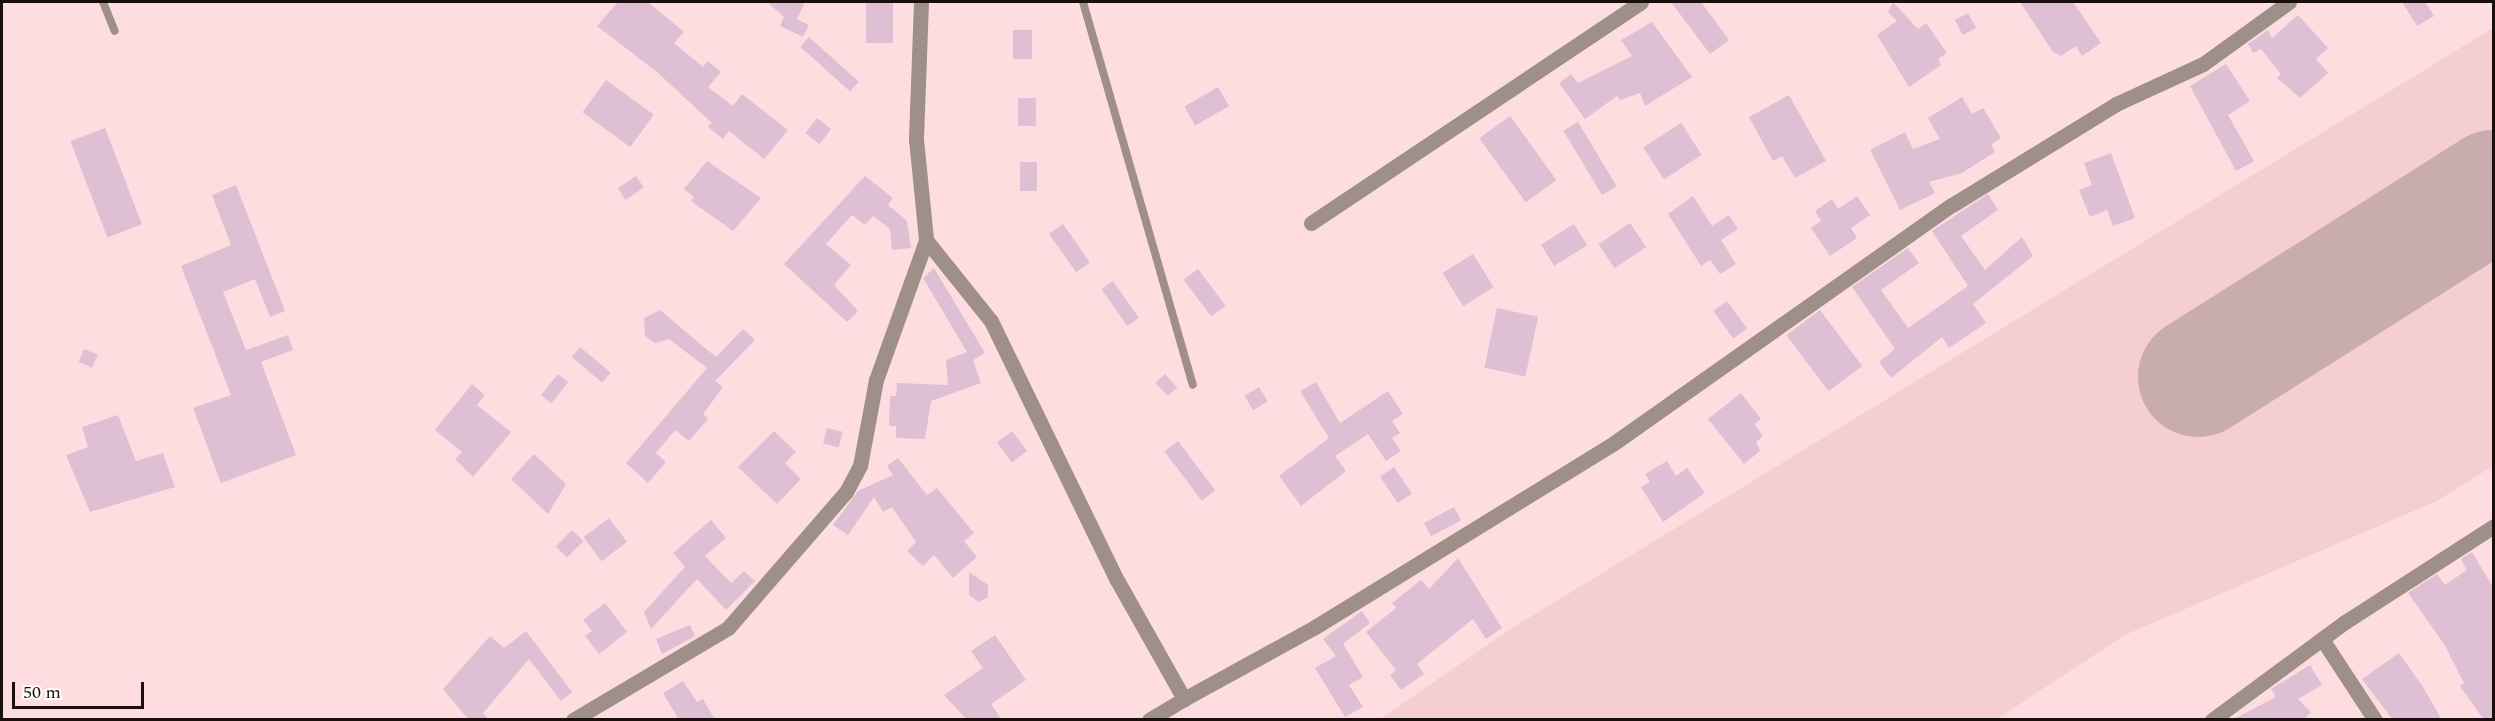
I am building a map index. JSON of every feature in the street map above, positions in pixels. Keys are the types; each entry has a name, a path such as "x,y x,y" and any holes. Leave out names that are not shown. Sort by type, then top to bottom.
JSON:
{"street":[{"path":"573,720 728,628 821,526 860,466 876,380 926,240 916,139 921,2"},
{"path":"1311,223 1641,2"},
{"path":"1149,720 1315,627 1614,443 1952,205 2116,104 2203,64 2289,2"},
{"path":"926,240 991,321 1117,580 1184,699"},
{"path":"2212,720 2322,639 2493,526"},
{"path":"2322,639 2375,720"}],"lane":[{"path":"103,2 115,31"},
{"path":"1083,2 1193,385"}],"shaded area":[{"path":"2493,28 2493,466 2437,501 2125,635 1997,719 1380,719 1509,630"}],"building":[{"path":"618,2 648,2 684,32 674,43 703,67 708,61 721,72 708,87 733,106 742,94 788,130 764,159 729,131 723,139 708,127 712,123 657,72 597,26"},
{"path":"767,2 805,2 797,19 809,25 803,37 780,26 784,17"},
{"path":"866,2 893,2 893,43 866,43"},
{"path":"1671,2 1701,2 1729,40 1710,54"},
{"path":"1893,2 1918,29 1926,23 1947,53 1938,59 1941,65 1909,87 1877,35 1897,21 1888,12"},
{"path":"2020,2 2073,2 2101,43 2082,56 2076,46 2061,56 2053,52"},
{"path":"2402,2 2425,2 2434,16 2417,26"},
{"path":"1968,13 1976,28 1963,35 1955,20"},
{"path":"2298,15 2328,48 2316,59 2328,73 2300,98 2277,78 2281,74 2261,49 2253,53 2248,44 2268,30 2272,38"},
{"path":"1652,22 1692,77 1645,106 1640,93 1620,100 1617,96 1585,119 1559,83 1571,74 1578,83 1632,56 1621,40"},
{"path":"1013,30 1032,30 1032,59 1013,59"},
{"path":"809,37 859,82 850,91 800,47"},
{"path":"2226,64 2250,101 2228,115 2254,161 2236,171 2190,86"},
{"path":"606,80 654,115 630,147 582,112"},
{"path":"1218,87 1229,106 1195,126 1184,106"},
{"path":"1789,95 1826,161 1795,178 1782,156 1773,161 1749,117"},
{"path":"1962,97 1972,114 1983,108 2001,138 1991,145 1995,152 1962,173 1929,182 1935,193 1900,210 1870,150 1905,132 1913,149 1940,139 1928,118"},
{"path":"1018,98 1036,98 1036,126 1018,126"},
{"path":"1510,116 1556,180 1526,202 1479,138"},
{"path":"817,118 831,129 819,144 805,133"},
{"path":"1578,122 1617,186 1602,195 1563,131"},
{"path":"1681,123 1702,155 1664,179 1643,148"},
{"path":"105,128 142,224 107,237 70,141"},
{"path":"2111,153 2135,218 2113,226 2107,210 2090,217 2079,190 2092,185 2084,163"},
{"path":"707,161 761,198 733,231 691,201 694,197 684,189"},
{"path":"1020,162 1037,162 1037,191 1020,191"},
{"path":"636,176 644,188 626,200 618,188"},
{"path":"865,176 893,198 888,205 907,221 911,248 892,250 890,229 873,216 865,225 852,215 826,244 851,265 834,285 858,311 847,322 784,264"},
{"path":"236,185 285,311 270,317 255,279 223,292 246,350 288,335 293,350 261,362 296,455 221,483 193,408 231,395 181,266 231,245 212,195"},
{"path":"1988,194 1998,210 1961,236 1985,270 2022,237 2033,256 1973,304 1986,323 1949,348 1942,337 1891,378 1879,362 1895,349 1852,287 1908,248 1919,263 1881,290 1908,328 1968,286 1932,231"},
{"path":"1693,196 1712,226 1729,215 1738,229 1721,240 1736,264 1720,274 1710,260 1701,266 1668,214"},
{"path":"1857,196 1870,215 1851,228 1857,238 1830,256 1811,228 1821,221 1815,211 1832,199 1838,209"},
{"path":"1630,223 1646,247 1615,268 1598,244"},
{"path":"1063,224 1090,263 1076,272 1049,234"},
{"path":"1574,224 1587,245 1554,266 1541,245"},
{"path":"1473,254 1494,287 1463,306 1442,273"},
{"path":"934,268 985,353 973,360 981,383 931,401 925,439 896,438 896,426 889,426 890,396 896,396 897,383 948,385 946,360 967,352 923,278"},
{"path":"1198,269 1226,306 1211,317 1184,280"},
{"path":"1113,281 1139,318 1127,326 1102,289"},
{"path":"1727,301 1747,329 1733,338 1713,311"},
{"path":"1497,308 1538,317 1525,376 1484,368"},
{"path":"660,310 716,357 743,329 755,340 715,381 723,387 703,414 708,419 689,441 675,430 656,453 666,462 648,483 626,463 707,368 669,339 655,343 645,336 644,318"},
{"path":"1820,310 1862,366 1829,391 1786,335"},
{"path":"580,347 611,373 602,383 572,357"},
{"path":"84,349 98,355 92,368 79,362"},
{"path":"558,374 568,382 551,403 541,395"},
{"path":"1165,374 1177,387 1168,396 1155,383"},
{"path":"1316,382 1340,423 1388,391 1403,414 1392,421 1400,433 1392,438 1401,451 1386,461 1368,434 1335,456 1346,471 1301,506 1279,476 1329,438 1300,391"},
{"path":"472,384 485,395 477,405 511,432 473,477 455,459 462,452 435,430"},
{"path":"1259,387 1268,402 1253,410 1244,396"},
{"path":"1741,393 1761,419 1754,424 1763,436 1756,442 1760,451 1744,464 1708,419"},
{"path":"118,415 136,461 163,453 175,487 90,512 66,455 88,447 82,427"},
{"path":"827,428 843,432 839,447 823,444"},
{"path":"774,431 796,452 785,463 801,479 777,504 738,467"},
{"path":"1012,431 1027,451 1012,462 997,442"},
{"path":"1178,441 1215,491 1202,501 1164,451"},
{"path":"534,454 566,484 548,514 511,479"},
{"path":"898,458 927,495 937,488 974,533 964,541 977,557 953,578 934,555 923,566 907,551 916,542 892,507 883,512 874,497 848,535 833,525 858,491 893,475 887,466"},
{"path":"1667,461 1676,476 1687,468 1705,493 1663,522 1641,487 1650,482 1645,474"},
{"path":"1394,467 1412,494 1398,503 1380,477"},
{"path":"1454,507 1461,520 1431,536 1424,523"},
{"path":"609,518 627,542 601,561 583,537"},
{"path":"711,520 726,538 705,556 731,583 744,571 755,581 726,610 697,579 651,629 644,612 685,567 673,553"},
{"path":"572,530 583,541 567,558 556,546"},
{"path":"2472,552 2493,587 2493,720 2484,720 2460,686 2464,683 2444,644 2408,593 2437,574 2445,585 2467,570 2461,559"},
{"path":"1458,558 1502,628 1486,639 1473,619 1417,664 1424,674 1401,690 1390,675 1396,670 1366,632 1396,608 1392,603 1421,580 1429,589"},
{"path":"969,572 988,585 988,597 979,602 969,595"},
{"path":"605,603 627,632 599,654 585,636 592,631 583,620"},
{"path":"1362,611 1370,623 1343,644 1363,677 1349,685 1363,707 1345,717 1315,668 1336,656 1323,639"},
{"path":"690,625 695,636 662,654 656,639"},
{"path":"526,631 572,692 561,701 529,659 483,713 489,720 469,720 443,689 490,636 504,648"},
{"path":"995,635 1026,680 991,704 1002,720 967,720 944,695 983,668 971,651"},
{"path":"2399,653 2423,687 2442,720 2393,720 2362,679"},
{"path":"2310,665 2322,685 2298,699 2311,712 2304,720 2232,720 2276,697 2271,689"},
{"path":"683,681 697,702 703,699 715,720 679,720 663,693"}],"runway":[{"path":"2198,377 2494,190"}]}
